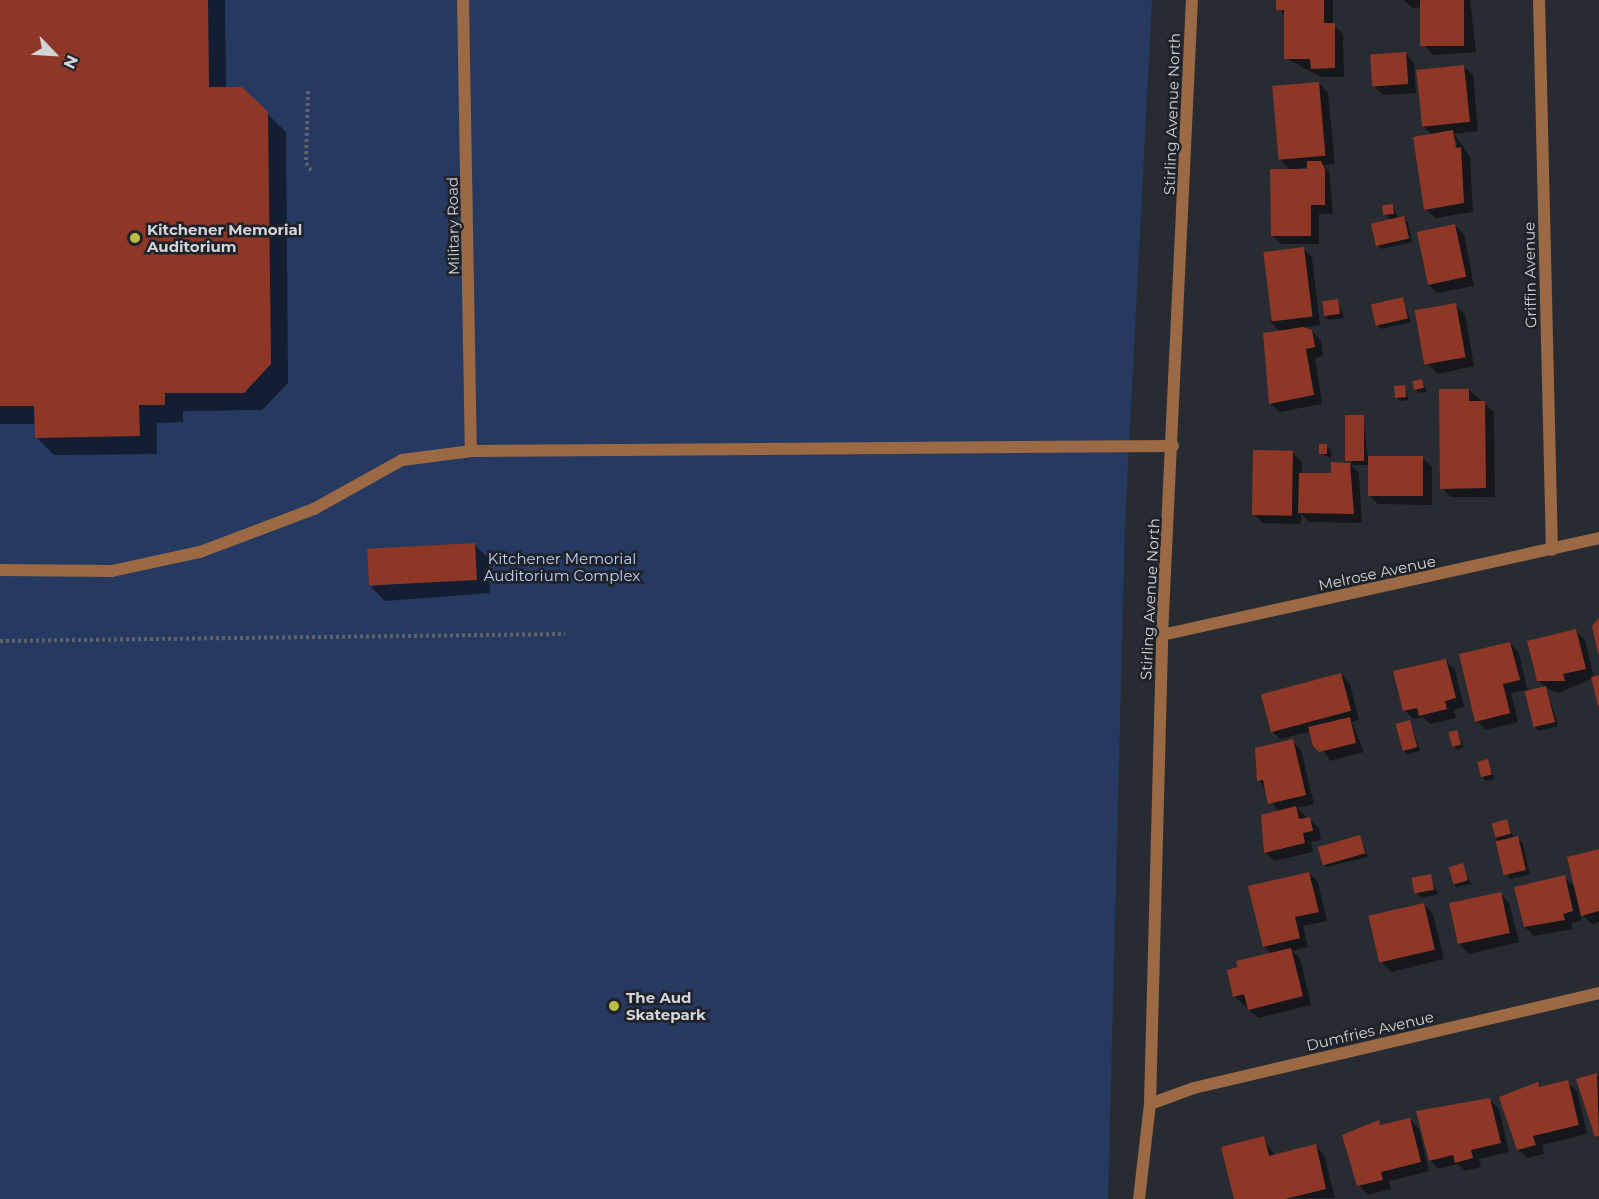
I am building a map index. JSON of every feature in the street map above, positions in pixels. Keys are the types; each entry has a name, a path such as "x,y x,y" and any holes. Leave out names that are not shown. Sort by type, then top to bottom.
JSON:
{"street":[{"name":"Military Road","path":"464,0 471,451"},
{"name":"Stirling Avenue North","path":"1139,1199 1150,1104 1162,635 1173,446 1192,0"},
{"name":"Griffin Avenue","path":"1539,0 1552,550"},
{"path":"0,570 112,571 200,552 314,509 402,460 471,451 1173,446"},
{"name":"Melrose Avenue","path":"1162,635 1599,538"},
{"name":"Dumfries Avenue","path":"1150,1104 1194,1088 1599,993"}],"path":[{"path":"308,91 306,163 313,173"},
{"path":"0,641 565,634"}],"green space":[{"name":"Kitchener Memorial Auditorium Complex","path":"0,0 1152,0 1125,523 1108,1199 0,1199"}],"building":[{"name":"Kitchener Memorial Auditorium","path":"0,0 208,0 209,87 242,87 268,112 271,364 244,393 165,393 165,405 139,405 140,436 35,438 34,406 0,406"},
{"path":"1276,0 1324,0 1324,23 1335,23 1335,68 1311,69 1310,59 1284,59 1284,10 1276,10"},
{"path":"1420,0 1464,0 1464,46 1420,46"},
{"path":"1406,52 1408,84 1372,86 1370,55"},
{"path":"1464,65 1470,122 1422,127 1416,70"},
{"path":"1319,82 1325,156 1279,160 1272,86"},
{"path":"1453,130 1456,148 1461,147 1464,203 1424,210 1413,137"},
{"path":"1307,161 1321,161 1325,169 1325,205 1311,205 1311,236 1271,236 1270,169 1307,169"},
{"path":"1393,204 1394,214 1383,215 1382,205"},
{"path":"1404,216 1409,238 1376,246 1371,224"},
{"path":"1455,224 1466,277 1428,285 1417,232"},
{"path":"1304,247 1313,316 1272,321 1263,252"},
{"path":"1403,297 1408,318 1376,326 1371,304"},
{"path":"1338,299 1340,314 1324,316 1322,301"},
{"path":"1456,303 1466,357 1424,364 1415,310"},
{"path":"1303,327 1312,330 1315,347 1306,349 1314,395 1269,404 1263,333"},
{"path":"1422,379 1424,388 1414,390 1412,381"},
{"path":"1405,385 1406,397 1395,398 1394,386"},
{"path":"1439,389 1469,389 1469,401 1485,401 1486,488 1440,489"},
{"path":"1345,415 1364,415 1364,461 1345,461"},
{"path":"1319,444 1327,444 1327,454 1319,454"},
{"path":"1253,450 1293,451 1292,516 1252,515"},
{"path":"1368,456 1423,456 1423,496 1368,496"},
{"path":"1331,462 1350,463 1354,514 1298,513 1299,473 1331,473"},
{"path":"475,543 477,580 369,586 367,549"},
{"path":"1599,618 1599,653 1598,653 1592,626"},
{"path":"1576,629 1586,669 1563,674 1565,681 1537,681 1527,641"},
{"path":"1510,642 1520,680 1503,684 1510,713 1475,722 1459,654"},
{"path":"1446,659 1456,698 1445,701 1447,709 1419,716 1417,708 1403,711 1393,671"},
{"path":"1341,673 1351,711 1271,732 1261,694"},
{"path":"1599,675 1599,706 1598,706 1591,677"},
{"path":"1546,686 1555,722 1534,727 1525,691"},
{"path":"1350,717 1356,743 1319,752 1313,746 1308,727"},
{"path":"1410,720 1417,747 1403,751 1396,724"},
{"path":"1457,730 1461,744 1452,747 1448,732"},
{"path":"1293,739 1306,795 1268,804 1263,780 1257,781 1255,748"},
{"path":"1488,759 1492,775 1481,777 1477,762"},
{"path":"1296,806 1299,819 1310,817 1313,831 1303,833 1305,843 1264,853 1261,815"},
{"path":"1507,819 1511,833 1496,838 1492,823"},
{"path":"1360,835 1365,853 1323,865 1318,847"},
{"path":"1518,836 1526,870 1503,875 1496,841"},
{"path":"1599,849 1599,911 1581,916 1567,857"},
{"path":"1463,863 1468,880 1454,884 1449,867"},
{"path":"1309,872 1319,912 1295,917 1300,938 1263,947 1248,886"},
{"path":"1431,874 1434,890 1414,894 1411,878"},
{"path":"1565,875 1573,911 1563,914 1565,920 1524,927 1514,887"},
{"path":"1501,892 1510,933 1458,944 1449,903"},
{"path":"1424,903 1435,950 1379,963 1368,916"},
{"path":"1291,948 1303,996 1248,1010 1244,994 1233,997 1227,970 1238,967 1236,961"},
{"path":"1597,1073 1599,1136 1595,1137 1576,1079"},
{"path":"1568,1080 1579,1125 1533,1136 1536,1145 1517,1150 1499,1097 1538,1082 1539,1087"},
{"path":"1490,1098 1501,1143 1471,1150 1473,1158 1455,1163 1453,1155 1429,1161 1416,1111"},
{"path":"1410,1118 1421,1162 1381,1172 1383,1180 1357,1186 1342,1135 1379,1120 1380,1125"},
{"path":"1264,1136 1269,1156 1316,1144 1326,1189 1285,1199 1234,1199 1221,1147"}],"place":[{"name":"Kitchener Memorial Auditorium","path":"135,238"},
{"name":"The Aud Skatepark","path":"614,1006"}]}
